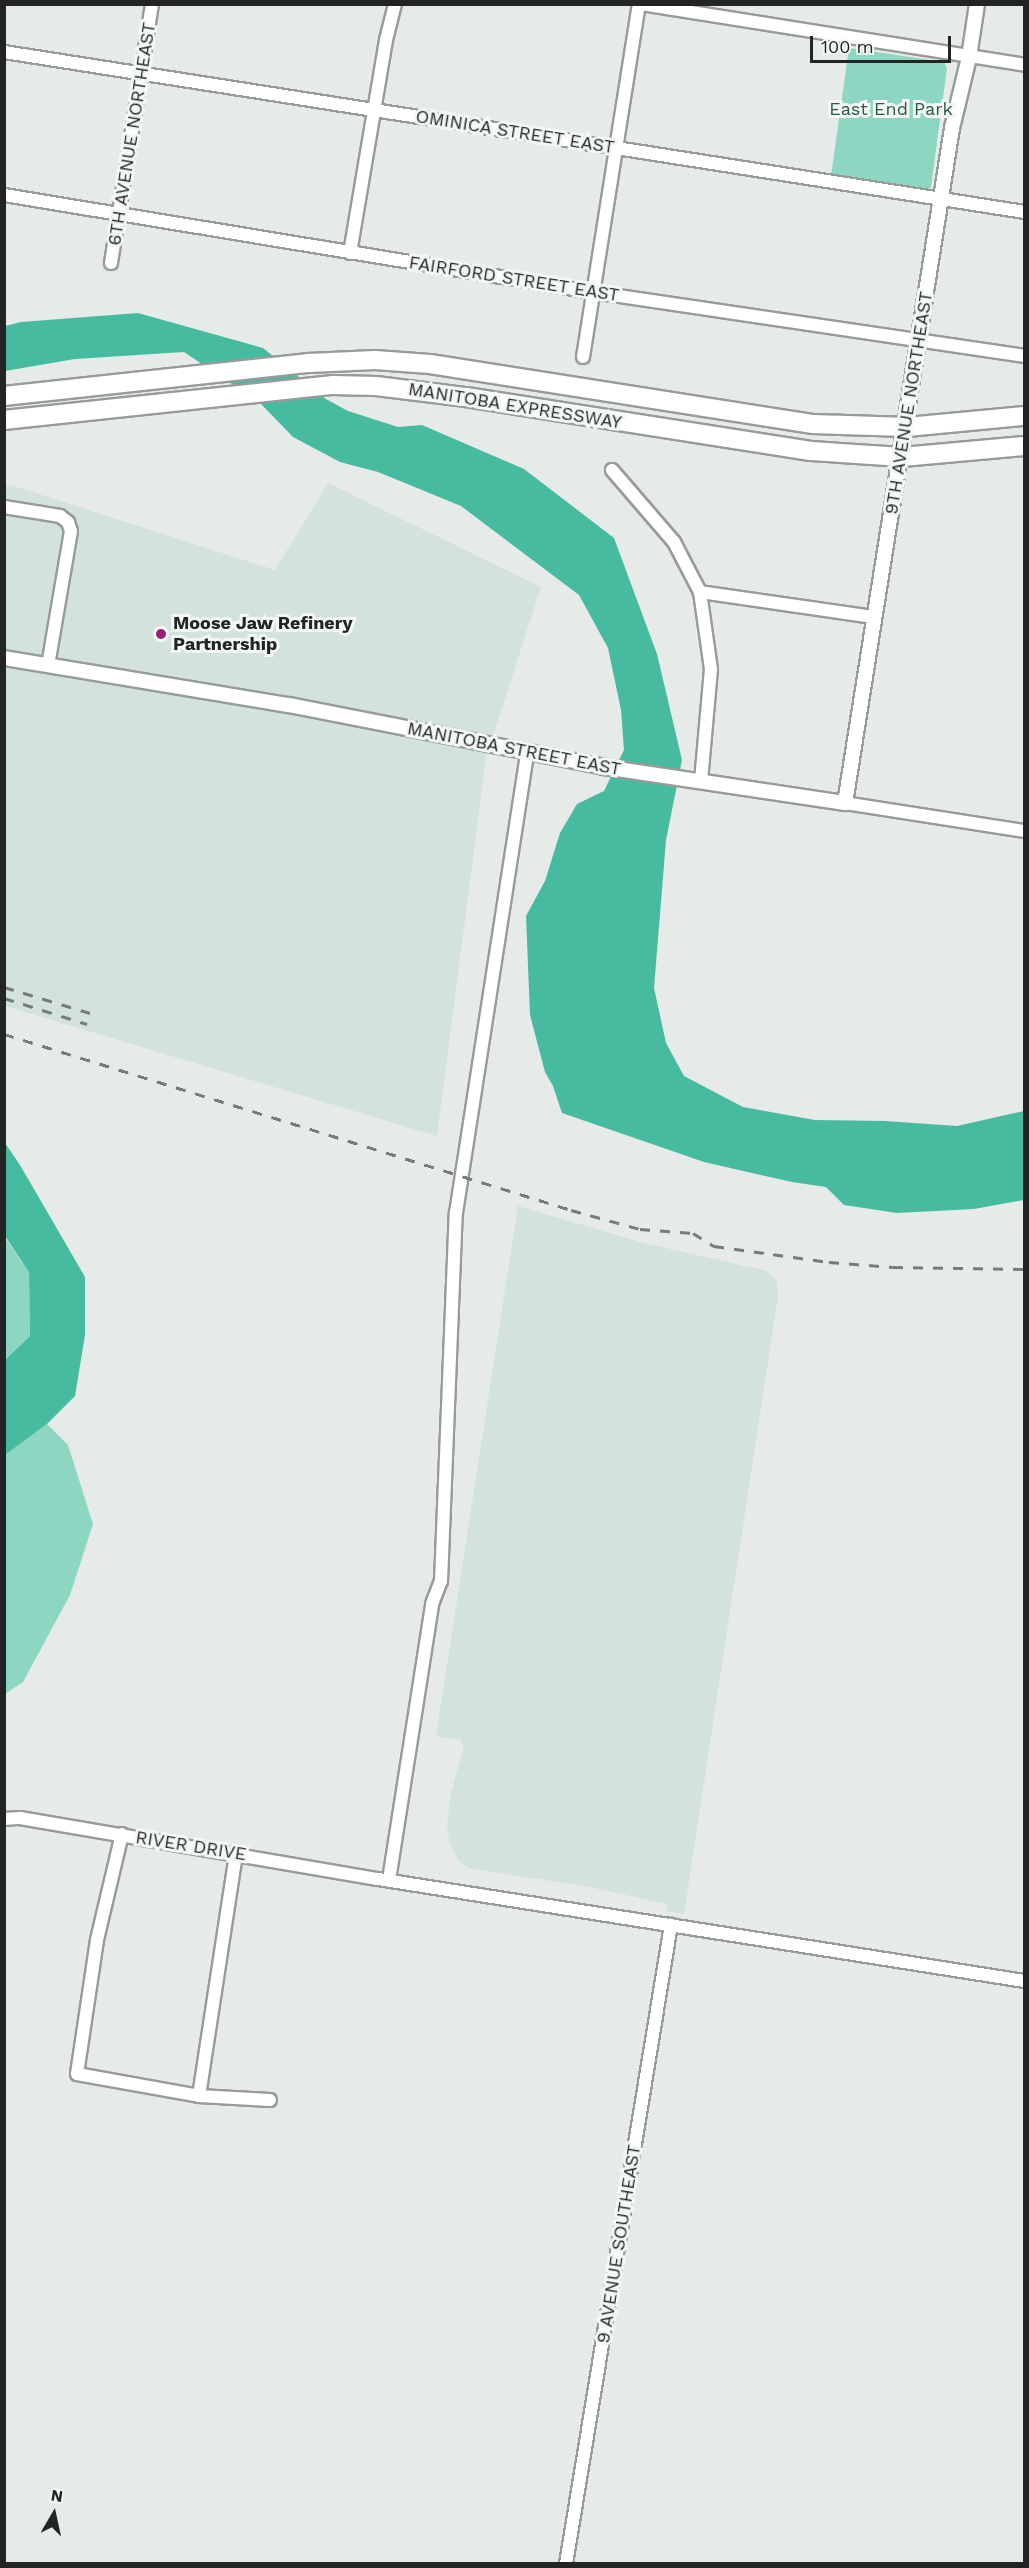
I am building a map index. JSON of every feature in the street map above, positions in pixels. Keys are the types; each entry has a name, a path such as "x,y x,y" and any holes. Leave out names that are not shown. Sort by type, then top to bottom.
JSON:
{"main road":[{"name":"MANITOBA EXPRESSWAY","path":"4,396 309,363 375,360 430,364 802,423 852,427 907,427 1024,416"},
{"name":"MANITOBA EXPRESSWAY","path":"4,420 333,385 376,386 466,397 775,447 902,457 1024,446"}],"street":[{"name":"6TH AVENUE NORTHEAST","path":"111,262 152,4"},
{"path":"350,253 386,40 395,4"},
{"path":"583,357 640,4 1024,66"},
{"name":"9TH AVENUE NORTHEAST","path":"846,803 874,617 907,427 952,128 969,57 977,4"},
{"name":"OMINICA STREET EAST","path":"4,52 1024,212"},
{"name":"FAIRFORD STREET EAST","path":"4,195 592,292 1024,356"},
{"path":"612,471 674,542 700,592 711,669 694,779"},
{"path":"4,507 60,516 68,522 71,531 48,665"},
{"path":"700,592 874,617"},
{"name":"MANITOBA STREET EAST","path":"4,658 289,705 604,767 1024,831"},
{"path":"383,1879 432,1604 441,1581 456,1213 527,752"},
{"name":"RIVER DRIVE","path":"4,1819 20,1818 122,1834 383,1879 1024,1981"},
{"path":"122,1834 97,1940 77,2074 199,2096 270,2100"},
{"path":"199,2096 237,1853"},
{"name":"9 AVENUE SOUTHEAST","path":"566,2564 671,1925"}],"shaded area":[{"path":"138,313 263,348 326,399 348,411 398,427 422,425 524,469 614,538 657,654 682,760 666,840 654,988 666,1043 684,1076 743,1107 815,1120 885,1121 957,1126 1024,1111 1024,1200 974,1209 897,1213 844,1205 826,1187 792,1182 704,1162 562,1113 553,1086 545,1072 530,1015 526,916 545,881 560,833 577,804 604,791 624,750 621,710 608,648 579,595 461,506 378,472 340,462 293,437 260,403 184,352 75,359 5,371 5,326 21,322"},
{"name":"Moose Jaw Refinery Partnership","path":"328,483 541,587 486,758 437,1136 5,1006 4,486 11,485 275,570"},
{"path":"5,1143 85,1277 85,1335 75,1396 47,1424 5,1455 5,1360 30,1336 29,1272 5,1236"},
{"path":"518,1206 644,1243 767,1271 777,1281 778,1296 684,1914 667,1911 667,1904 589,1887 469,1868 459,1861 450,1844 447,1826 450,1797 464,1746 460,1740 436,1736"}],"green space":[{"name":"East End Park","path":"849,48 944,62 947,68 931,187 927,191 831,176"},
{"path":"4,1236 29,1272 30,1336 5,1360"},
{"path":"47,1424 68,1445 93,1524 70,1595 23,1682 5,1694 5,1455"}],"railway":[{"path":"4,987 90,1013"},
{"path":"4,998 87,1024"},
{"path":"4,1034 571,1210 640,1229 693,1233 714,1246 829,1262 893,1267 1024,1269"}],"place":[{"name":"Moose Jaw Refinery Partnership","path":"161,634"}]}
